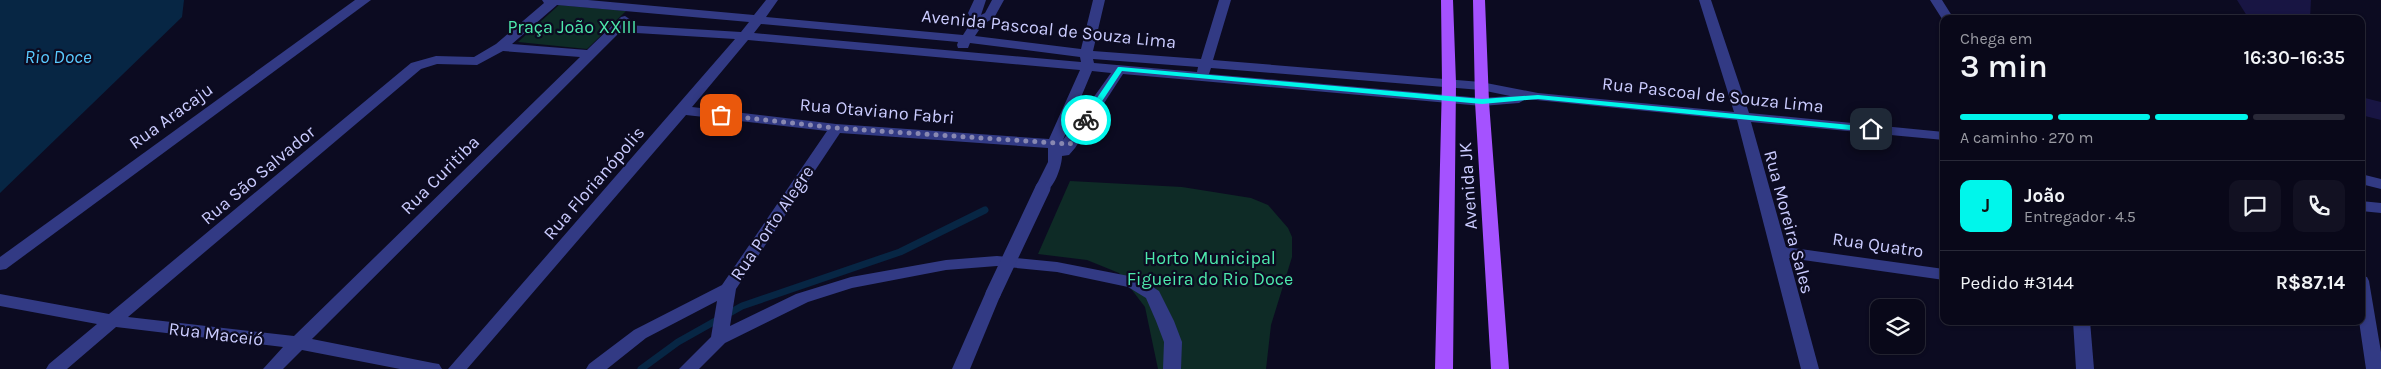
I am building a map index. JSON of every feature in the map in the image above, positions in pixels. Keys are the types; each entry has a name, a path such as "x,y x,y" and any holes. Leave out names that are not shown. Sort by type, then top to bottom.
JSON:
{"main road":[{"name":"Avenida JK","path":"1444,369 1449,91 1447,0"},
{"name":"Avenida JK","path":"1479,0 1482,94 1500,369"}],"street":[{"name":"Rua Aracaju","path":"0,265 354,5 365,0"},
{"name":"Avenida Pascoal de Souza Lima","path":"552,0 966,39 1087,60 1120,69 1204,70"},
{"path":"501,47 552,0"},
{"name":"Rua Florianópolis","path":"457,369 682,110 745,36 772,0"},
{"path":"978,21 974,13 980,0"},
{"path":"957,55 978,21 990,15 998,0"},
{"path":"1055,162 1055,143 1087,60 1098,0"},
{"path":"1204,70 1224,0"},
{"name":"Rua Moreira Sales","path":"1705,0 1742,117 1776,251 1810,369"},
{"path":"1936,0 1945,15"},
{"name":"Rua Curitiba","path":"272,369 637,9"},
{"name":"Avenida Pascoal de Souza Lima","path":"617,28 745,36 957,55 1087,60 1482,94"},
{"path":"501,47 590,54"},
{"name":"Rua São Salvador","path":"55,369 416,66 436,60 477,61 501,47"},
{"path":"961,369 993,294 1055,162 1070,144 1120,69"},
{"name":"Rua Pascoal de Souza Lima","path":"1482,94 1538,97 1940,136"},
{"name":"Rua Otaviano Fabri","path":"682,110 836,128 1070,144"},
{"name":"Rua Porto Alegre","path":"719,339 728,289 836,128"},
{"path":"2365,180 2381,184"},
{"path":"2365,206 2381,208"},
{"name":"Rua Quatro","path":"1776,251 1940,274"},
{"path":"688,369 719,339 802,298 851,283 946,265 997,261 1057,267 1133,282 1153,295 1165,321 1172,342 1172,369"},
{"path":"595,369 640,334 728,289"},
{"name":"Rua Maceió","path":"0,300 113,322 299,343 432,369"},
{"path":"2365,306 2375,369"},
{"path":"2081,325 2085,369"}],"green space":[{"name":"Praça João XXIII","path":"559,5 626,11 587,49 518,42"},
{"name":"Horto Municipal Figueira do Rio Doce","path":"1070,181 1182,187 1251,198 1268,205 1288,228 1292,237 1292,257 1271,325 1266,369 1158,369 1145,307 1119,273 1087,260 1038,254"}],"water":[{"name":"Rio Doce","path":"0,0 184,0 182,17 0,193"}],"building":[{"path":"2237,0 2311,0 2310,15 2246,15"},
{"path":"2365,98 2381,102 2381,120 2365,116"}],"waterway":[{"path":"641,369 678,342 742,306 900,252 985,210"}],"way so far":[{"path":"721,115 836,128 1070,144 1086,120"}],"route":[{"path":"1086,120 1120,69 1482,102 1538,97 1871,129"}]}
